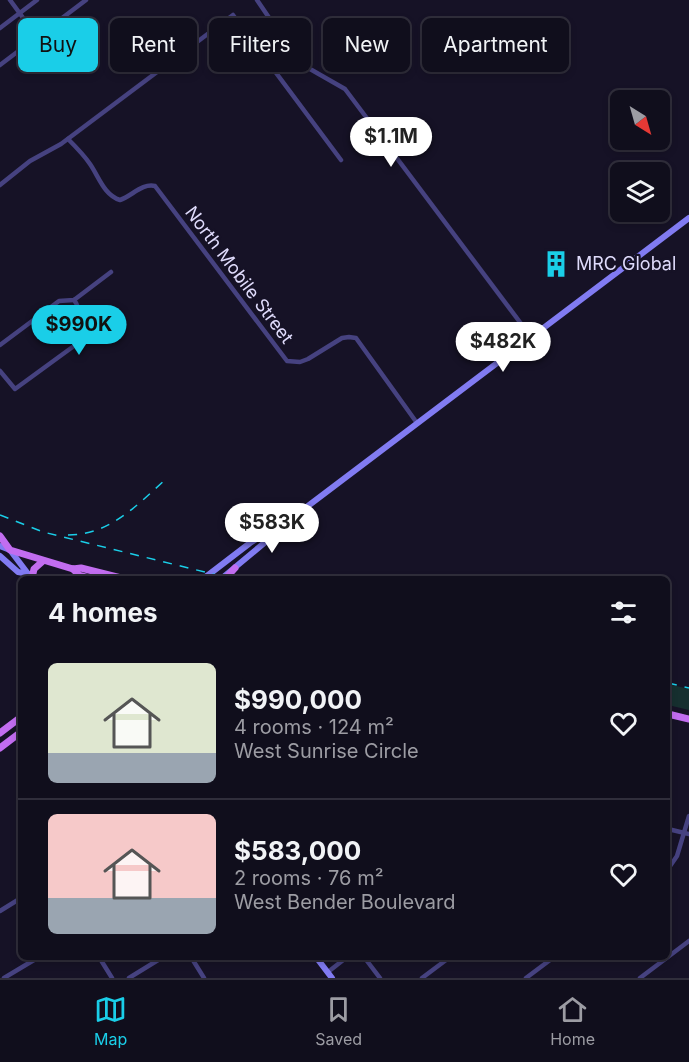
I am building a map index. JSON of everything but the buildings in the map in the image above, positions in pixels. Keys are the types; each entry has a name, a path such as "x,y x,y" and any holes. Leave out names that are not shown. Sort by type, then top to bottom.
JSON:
{"main road":[{"path":"208,576 250,543 304,509 689,218"},
{"path":"226,576 304,509"},
{"path":"0,536 30,576"},
{"path":"0,546 73,569 81,568 114,576"},
{"path":"0,556 18,572 28,576"},
{"path":"31,576 34,569 43,561"},
{"path":"73,569 85,576"},
{"path":"670,714 689,719"},
{"path":"0,733 18,720"},
{"path":"0,748 18,734"},
{"path":"318,960 330,975"}],"street":[{"path":"10,0 24,18"},
{"path":"0,28 37,0"},
{"path":"62,18 86,0"},
{"path":"257,0 274,26 310,69 345,89 531,337"},
{"path":"0,185 30,161 68,139 233,15 341,160"},
{"path":"0,66 18,52"},
{"name":"North Mobile Street","path":"68,139 90,164 106,190 114,198 120,200 127,198 150,184 158,189 287,361 300,362 342,338 349,336 356,339 417,423"},
{"path":"0,345 59,301 74,300 111,272"},
{"path":"1,373 15,389 78,343 81,329 78,304 74,300"},
{"path":"670,866 687,834 689,816"},
{"path":"670,830 687,834"},
{"path":"0,910 18,900"},
{"path":"670,955 689,941"},
{"path":"4,978 34,960"},
{"path":"101,960 112,978"},
{"path":"129,978 158,960"},
{"path":"193,960 204,978"},
{"path":"330,975 344,960"},
{"path":"366,960 380,978"},
{"path":"422,978 446,960"},
{"path":"526,978 550,960"},
{"path":"640,978 664,960"}],"green space":[{"path":"670,684 689,689 689,710 670,705"}],"railway":[{"path":"68,535 83,534 110,524 122,517 166,479"},
{"path":"0,515 43,532 221,576"},
{"path":"670,683 689,688"}],"place":[{"name":"MRC Global","path":"556,264"}]}
